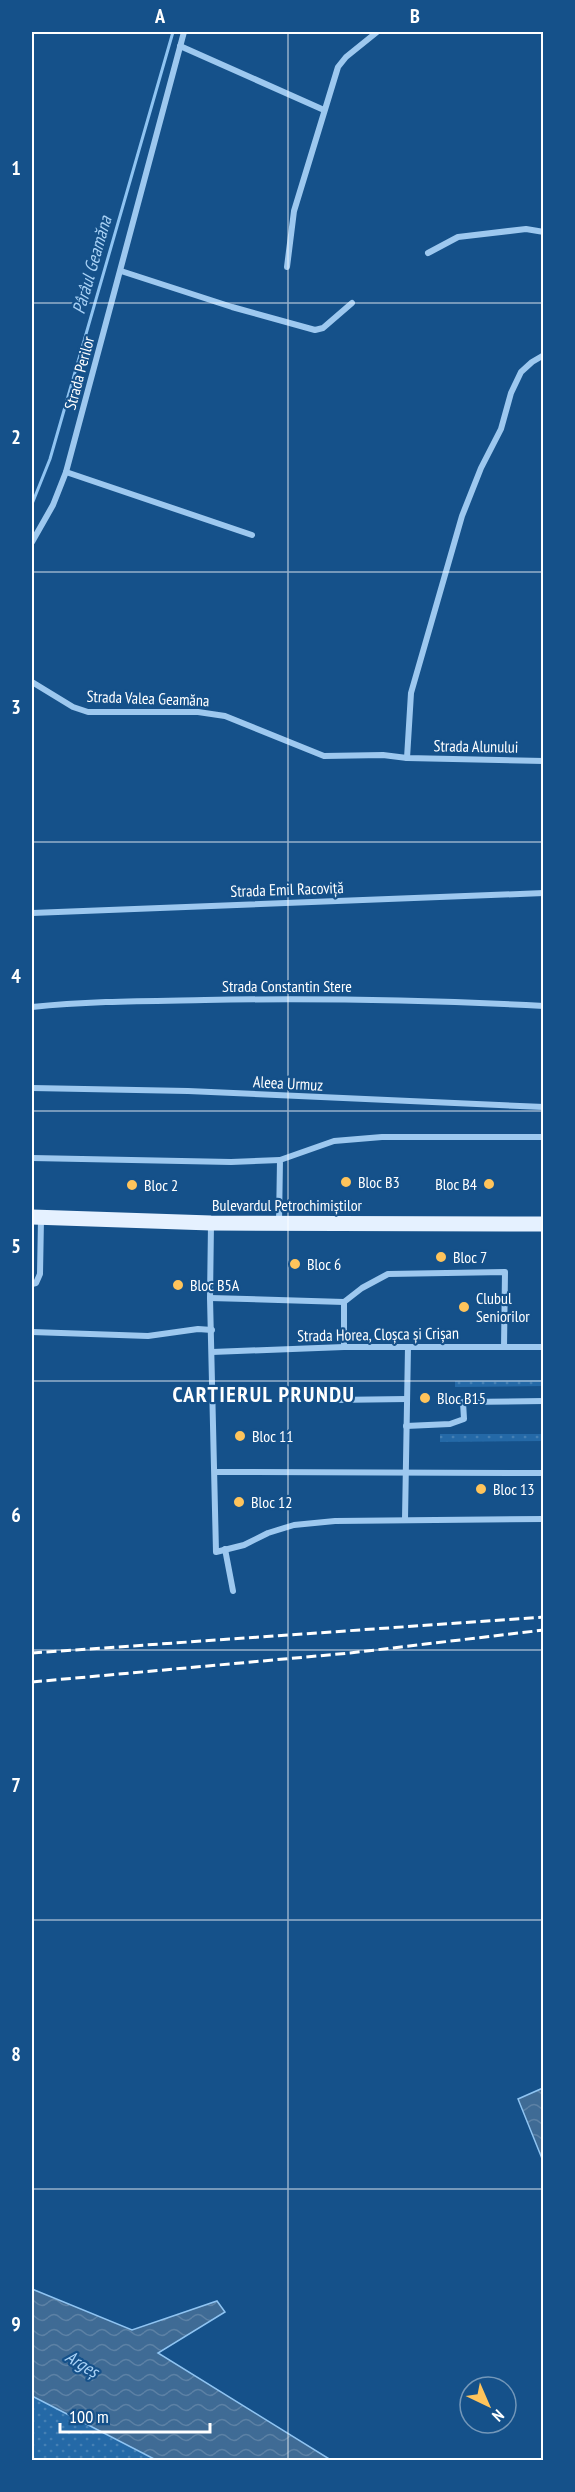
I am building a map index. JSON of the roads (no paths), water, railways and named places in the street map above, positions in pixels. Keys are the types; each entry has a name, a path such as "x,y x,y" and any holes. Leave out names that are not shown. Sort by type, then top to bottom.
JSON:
{"main road":[{"name":"Bulevardul Petrochimiștilor","path":"36,1217 211,1223 543,1224"}],"street":[{"name":"Strada Perilor","path":"32,542 53,506 66,472 184,32"},
{"path":"286,267 294,211 324,110 342,62 377,32"},
{"path":"180,46 324,110"},
{"path":"428,253 458,237 526,229 543,232"},
{"path":"121,271 232,307 315,330 323,328 352,303"},
{"path":"407,758 411,693 462,516 481,468 501,429 511,393 521,372 543,356"},
{"path":"66,472 252,535"},
{"name":"Strada Valea Geamăna","path":"32,682 73,707 88,712 198,712 225,716 324,756 383,755 407,758"},
{"name":"Strada Alunului","path":"407,758 543,761"},
{"name":"Strada Emil Racoviță","path":"32,913 543,893"},
{"name":"Strada Constantin Stere","path":"32,1007 77,1002 270,999 413,999 543,1006"},
{"name":"Aleea Urmuz","path":"32,1088 166,1090 543,1107"},
{"path":"32,1158 231,1162 280,1160 334,1141 382,1137 543,1137"},
{"path":"279,1223 280,1160"},
{"path":"32,1284 36,1283 40,1274 36,1217"},
{"path":"211,1223 210,1298 216,1552 244,1545 268,1533 294,1525 405,1519 543,1519"},
{"path":"210,1298 344,1302 362,1288 388,1274 505,1272 504,1347"},
{"path":"344,1302 344,1347"},
{"path":"32,1332 148,1336 198,1329 212,1330"},
{"name":"Strada Horea, Cloșca și Crișan","path":"212,1352 344,1347 543,1347"},
{"path":"405,1519 408,1347"},
{"path":"333,1400 407,1399"},
{"path":"406,1426 450,1424 464,1419 463,1402 543,1401"},
{"path":"215,1472 543,1473"},
{"path":"225,1549 234,1591"}],"water":[{"path":"543,2088 543,2161 518,2099"},
{"name":"Argeș","path":"32,2289 132,2330 217,2301 225,2312 158,2353 331,2460 156,2460 32,2396"}],"waterway":[{"name":"Pârâul Geamăna","path":"32,504 50,459 173,32"}],"railway":[{"path":"32,1653 544,1617"},
{"path":"32,1682 350,1653 544,1630"}],"place":[{"name":"Bloc B3","path":"346,1182"},
{"name":"Bloc B4","path":"489,1184"},
{"name":"Bloc 2","path":"132,1185"},
{"name":"Bloc 7","path":"441,1257"},
{"name":"Bloc 6","path":"295,1264"},
{"name":"Bloc B5A","path":"178,1285"},
{"name":"Clubul Seniorilor","path":"464,1307"},
{"name":"Bloc B15","path":"425,1398"},
{"name":"Bloc 11","path":"240,1436"},
{"name":"Bloc 13","path":"481,1489"},
{"name":"Bloc 12","path":"239,1502"}],"district":[{"name":"CARTIERUL PRUNDU","path":"264,1394"}]}
